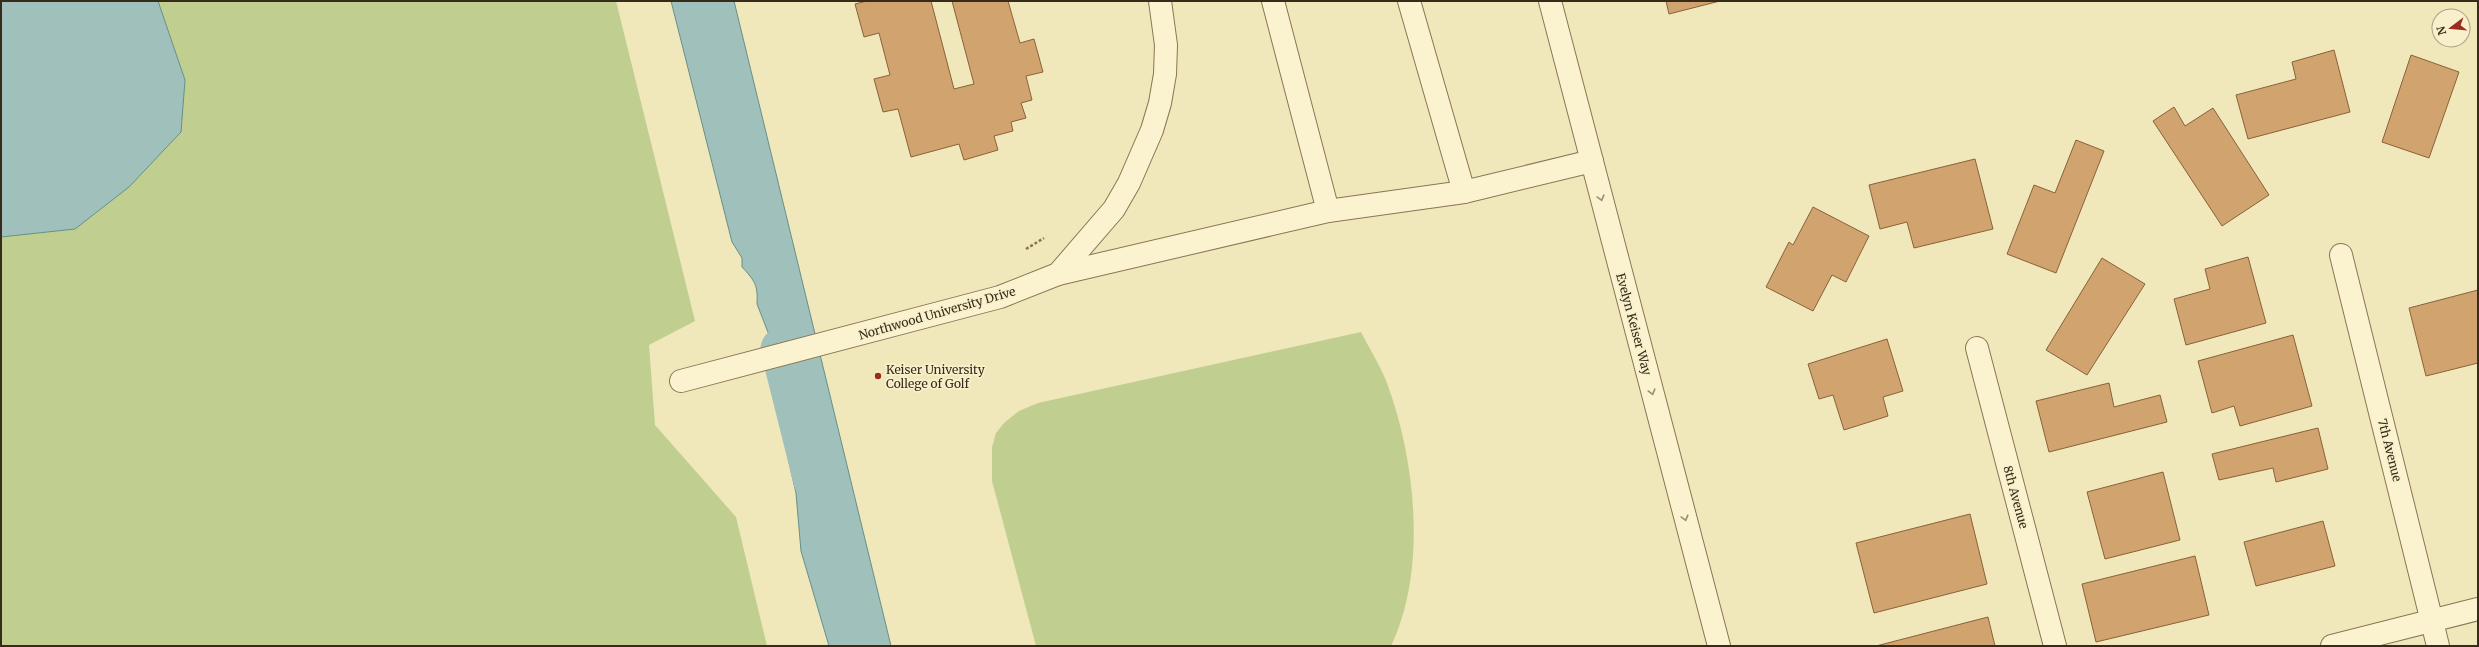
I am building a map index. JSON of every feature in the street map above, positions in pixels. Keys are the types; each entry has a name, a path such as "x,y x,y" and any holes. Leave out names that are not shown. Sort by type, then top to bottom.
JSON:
{"street":[{"name":"Northwood University Drive","path":"682,381 1000,297 1058,274 1114,209 1129,183 1152,130 1160,102 1165,74 1166,45 1160,1"},
{"path":"1273,1 1328,211"},
{"path":"1410,1 1464,192"},
{"name":"Evelyn Keiser Way","path":"1550,1 1719,646"},
{"path":"1058,274 1328,211 1464,192 1592,161"},
{"name":"7th Avenue","path":"2341,255 2438,646"},
{"name":"8th Avenue","path":"1977,348 2055,646"},
{"path":"2332,646 2478,609"}],"path":[{"path":"1021,252 1048,235"}],"green space":[{"path":"158,1 616,1 695,321 649,345 655,425 736,517 767,646 1,646 1,237 75,229 185,80"},
{"path":"1361,332 1385,379 1398,416 1411,482 1414,517 1410,585 1402,616 1391,646 1036,646 992,481 992,447 996,433 1004,423 1019,411 1038,403"}],"water":[{"path":"1,1 158,1 185,80 181,132 129,187 75,229 1,237"},
{"path":"671,1 734,1 891,646 829,646 801,551 796,493 788,458 789,439 803,422 757,304 755,284 742,267 742,258 732,242"}],"building":[{"path":"867,1 931,1 954,89 974,84 952,1 1008,1 1020,43 1034,39 1043,72 1026,76 1032,100 1021,103 1026,118 1011,122 1013,131 994,136 998,150 964,160 959,144 911,157 898,109 883,112 874,79 890,75 879,33 864,37 855,4"},
{"path":"1666,1 1720,1 1669,14"},
{"path":"2334,50 2350,112 2248,139 2236,95 2296,79 2292,62"},
{"path":"2411,55 2459,72 2429,158 2382,142"},
{"path":"2174,107 2185,126 2213,108 2269,195 2222,226 2153,121"},
{"path":"2076,140 2104,151 2056,273 2007,254 2034,185 2055,193"},
{"path":"1975,159 1993,229 1914,248 1907,222 1880,229 1869,185"},
{"path":"1813,207 1869,236 1846,282 1832,275 1813,311 1766,287 1789,242 1793,245"},
{"path":"2248,257 2266,323 2186,345 2174,299 2210,289 2205,269"},
{"path":"2102,258 2145,284 2087,375 2046,350"},
{"path":"2478,290 2478,363 2426,376 2409,308"},
{"path":"2293,335 2312,406 2240,426 2234,406 2212,413 2198,361"},
{"path":"1887,339 1903,391 1883,397 1888,416 1844,430 1833,395 1819,399 1808,364"},
{"path":"2109,383 2114,407 2160,395 2167,422 2049,452 2036,401"},
{"path":"2318,428 2328,469 2276,482 2273,468 2219,480 2212,454"},
{"path":"2163,472 2180,540 2105,559 2087,492"},
{"path":"1970,514 1987,584 1874,613 1856,543"},
{"path":"2323,521 2335,566 2256,586 2244,542"},
{"path":"2195,556 2209,615 2096,642 2082,584"},
{"path":"1988,617 1995,646 1876,646"}],"waterway":[{"path":"782,349 815,481"}],"place":[{"name":"Keiser University College of Golf","path":"878,376"}]}
